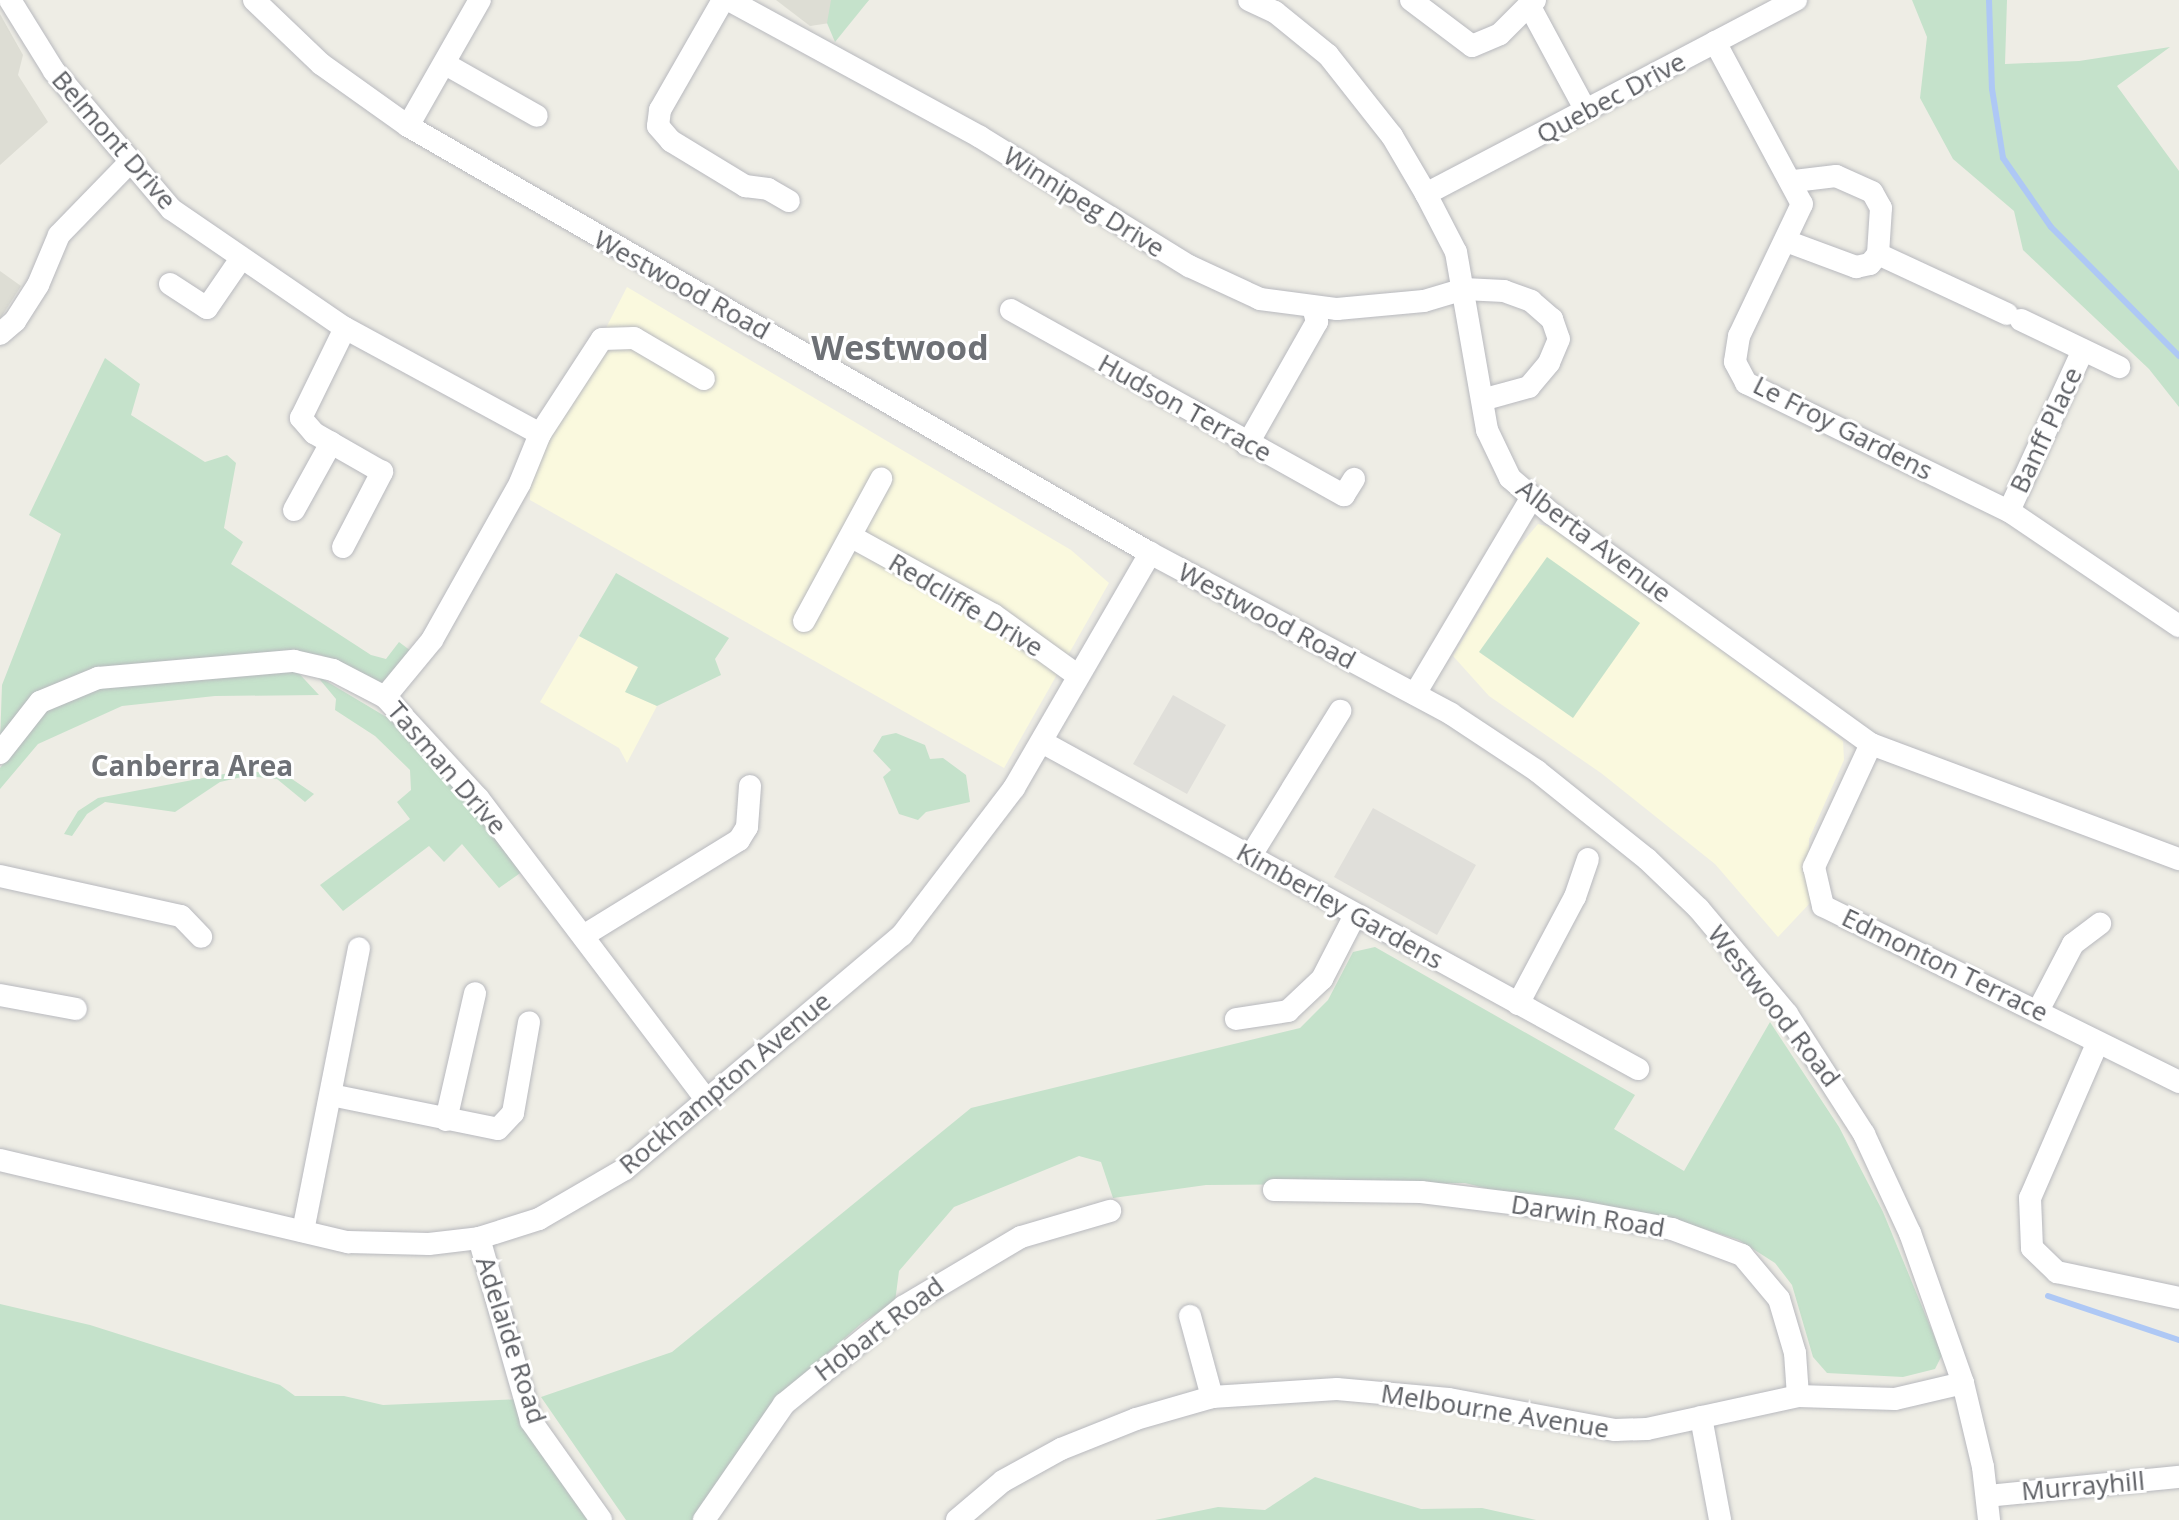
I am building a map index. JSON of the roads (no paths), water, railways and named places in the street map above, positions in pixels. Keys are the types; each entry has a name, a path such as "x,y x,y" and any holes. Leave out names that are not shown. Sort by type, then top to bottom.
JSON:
{"street":[{"name":"Belmont Drive","path":"10,0 41,54 128,164 171,209 240,260 345,328 540,434"},
{"name":"Westwood Road","path":"254,0 321,64 408,126 1150,553 1415,694 1513,753 1589,810 1647,859 1738,952 1811,1046 1864,1134 1910,1233 1963,1383 1987,1496 1989,1520"},
{"path":"408,126 447,65 480,0"},
{"path":"726,0 660,110 658,126 671,141 745,186 768,189 789,201"},
{"name":"Winnipeg Drive","path":"726,0 980,137 1189,266 1260,299 1313,307 1424,301 1464,289 1504,291 1531,301 1552,319 1559,339 1549,363 1529,387 1485,399"},
{"name":"Alberta Avenue","path":"1249,0 1275,12 1328,55 1392,136 1426,194 1456,252 1485,399 1487,430 1510,478 1871,744 2179,859"},
{"path":"1411,0 1472,46 1500,34 1532,3 1586,111"},
{"name":"Quebec Drive","path":"1426,194 1796,0"},
{"name":"Le Froy Gardens","path":"1715,42 1794,181 1802,204 1739,336 1735,362 1746,383 2009,511 2179,626"},
{"path":"447,65 537,116"},
{"path":"0,334 15,321 38,285 59,235 128,164"},
{"path":"1786,241 1856,267 1870,264 1878,254 1881,208 1872,192 1836,176 1794,181"},
{"name":"Banff Place","path":"1878,254 2119,367"},
{"path":"170,284 207,308 240,260"},
{"path":"1247,445 1317,322 1313,307"},
{"name":"Hudson Terrace","path":"1011,310 1247,445 1344,495 1354,479"},
{"path":"343,547 382,472 331,443 301,418 345,328"},
{"path":"385,697 432,640 520,483 540,434 602,339 634,338 704,379"},
{"name":"Banff Place","path":"2009,511 2083,350"},
{"path":"294,510 331,443"},
{"path":"804,621 881,479"},
{"path":"1415,694 1532,497"},
{"name":"Redcliffe Drive","path":"852,537 994,615 1077,675"},
{"name":"Rockhampton Avenue","path":"0,1160 348,1242 429,1244 479,1238 539,1219 625,1169 902,935 1014,788 1150,553"},
{"name":"Tasman Drive","path":"0,753 40,702 98,678 294,661 333,670 385,697 478,798 706,1100"},
{"path":"1250,857 1340,711"},
{"name":"Kimberley Gardens","path":"1042,742 1638,1069"},
{"name":"Edmonton Terrace","path":"1871,744 1814,867 1823,906 2039,1009 2097,1044 2179,1082"},
{"path":"583,936 739,840 747,827 750,786"},
{"path":"1518,1004 1575,897 1588,859"},
{"path":"0,876 181,916 201,937"},
{"path":"1236,1019 1288,1011 1322,979 1355,915"},
{"path":"2039,1009 2073,944 2100,924"},
{"path":"303,1231 359,949"},
{"path":"446,1120 475,993"},
{"path":"0,995 76,1009"},
{"path":"331,1095 498,1129 513,1113 529,1022"},
{"path":"2097,1044 2030,1198 2032,1248 2057,1272 2179,1298"},
{"name":"Darwin Road","path":"1274,1190 1421,1192 1576,1211 1672,1229 1742,1255 1779,1299 1795,1353 1798,1396"},
{"name":"Hobart Road","path":"704,1520 784,1404 893,1315 989,1252 1110,1211"},
{"name":"Adelaide Road","path":"479,1238 531,1421 601,1520"},
{"path":"1190,1316 1212,1397"},
{"name":"Melbourne Avenue","path":"957,1520 1003,1481 1061,1449 1136,1419 1212,1397 1337,1389 1449,1399 1615,1430 1701,1417 1798,1396 1895,1399 1963,1383"},
{"path":"1701,1417 1720,1520"},
{"name":"Murrayhill","path":"1987,1496 2179,1477"}],"waterway":[{"path":"1989,0 1992,89 2003,158 2051,227 2179,356"},
{"path":"2048,1296 2179,1340"}],"district":[{"name":"Westwood","path":"900,348"},
{"name":"Canberra Area","path":"192,765"}]}
